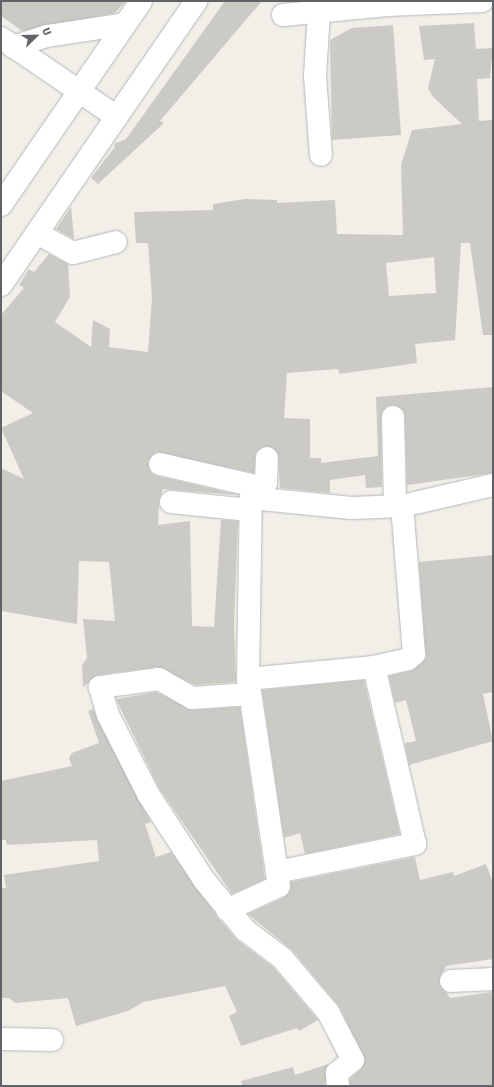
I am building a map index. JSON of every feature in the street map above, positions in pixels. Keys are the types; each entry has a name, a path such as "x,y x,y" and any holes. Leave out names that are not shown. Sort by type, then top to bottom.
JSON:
{"street":[{"path":"1,205 77,92 141,1"},
{"path":"1,286 196,1"},
{"path":"283,15 482,1"},
{"path":"320,12 315,76 321,155"},
{"path":"7,43 125,24"},
{"path":"7,43 77,92 117,117"},
{"path":"37,233 72,253 116,242"},
{"path":"338,1086 337,1073 353,1060 328,1012 282,958 245,930 227,910 148,794 108,715 100,687 158,680 192,698 249,687 374,667 408,659 414,654 398,506 393,417"},
{"path":"227,910 278,888 277,872 249,687 252,498 266,483 267,458"},
{"path":"160,464 252,498"},
{"path":"171,502 252,498 352,508 398,506 493,485"},
{"path":"277,872 415,844 374,667"},
{"path":"451,981 493,979"},
{"path":"1,1039 52,1040"}],"building":[{"path":"1,1 126,1 115,13 22,31 1,16"},
{"path":"225,1 262,1 160,121 164,123 98,184 91,178 115,147 114,144 126,139"},
{"path":"474,23 476,49 493,48 490,78 477,79 479,121 493,120 493,335 483,335 470,243 461,243 455,340 415,344 417,363 339,374 338,369 287,373 284,418 310,419 310,458 321,458 321,463 378,456 376,397 493,387 493,473 407,485 405,416 403,410 393,405 386,407 381,417 382,487 366,488 365,475 330,480 330,493 280,488 278,453 268,446 256,452 254,473 156,452 148,462 151,473 157,476 239,495 163,489 159,501 158,525 190,521 192,626 214,627 221,520 238,521 234,623 236,682 195,685 157,667 98,675 83,687 82,665 87,658 83,619 115,621 109,562 79,561 77,624 1,611 1,468 24,479 1,428 33,413 1,391 1,315 24,288 19,285 29,269 34,272 49,254 68,264 70,297 55,322 91,347 93,320 110,329 109,347 148,352 152,298 148,243 136,243 134,212 213,210 213,204 245,199 277,200 277,203 335,200 337,234 403,235 401,165 412,130 462,124 433,97 428,88 435,59 424,60 419,26","holes":["434,257 436,293 389,296 386,263"]},
{"path":"393,25 401,135 332,140 330,40 352,28"},
{"path":"71,207 74,239 56,229"},
{"path":"493,555 493,692 483,694 493,741 409,765 405,743 416,741 406,700 395,703 389,676 411,671 426,658 419,562"},
{"path":"364,680 400,834 305,854 300,833 284,838 262,690"},
{"path":"156,692 192,710 240,707 265,879 232,894 159,788 116,699"},
{"path":"93,709 151,822 145,824 156,857 171,852 220,920 237,940 273,967 318,1020 299,1031 297,1028 241,1046 229,1016 237,1012 225,986 143,1002 128,1011 76,1026 68,998 15,1003 9,998 1,998 1,888 6,888 4,875 99,861 97,840 7,845 6,840 1,840 1,781 72,766 69,758 72,753 99,743 88,711"},
{"path":"415,857 420,880 453,872 454,876 486,864 493,883 493,959 446,966 439,981 450,998 493,992 493,1086 350,1086 350,1079 361,1069 365,1059 339,1006 292,950 248,914 285,897 290,891 291,882"},
{"path":"328,1064 325,1086 242,1086 241,1081 293,1067 295,1075"}]}
